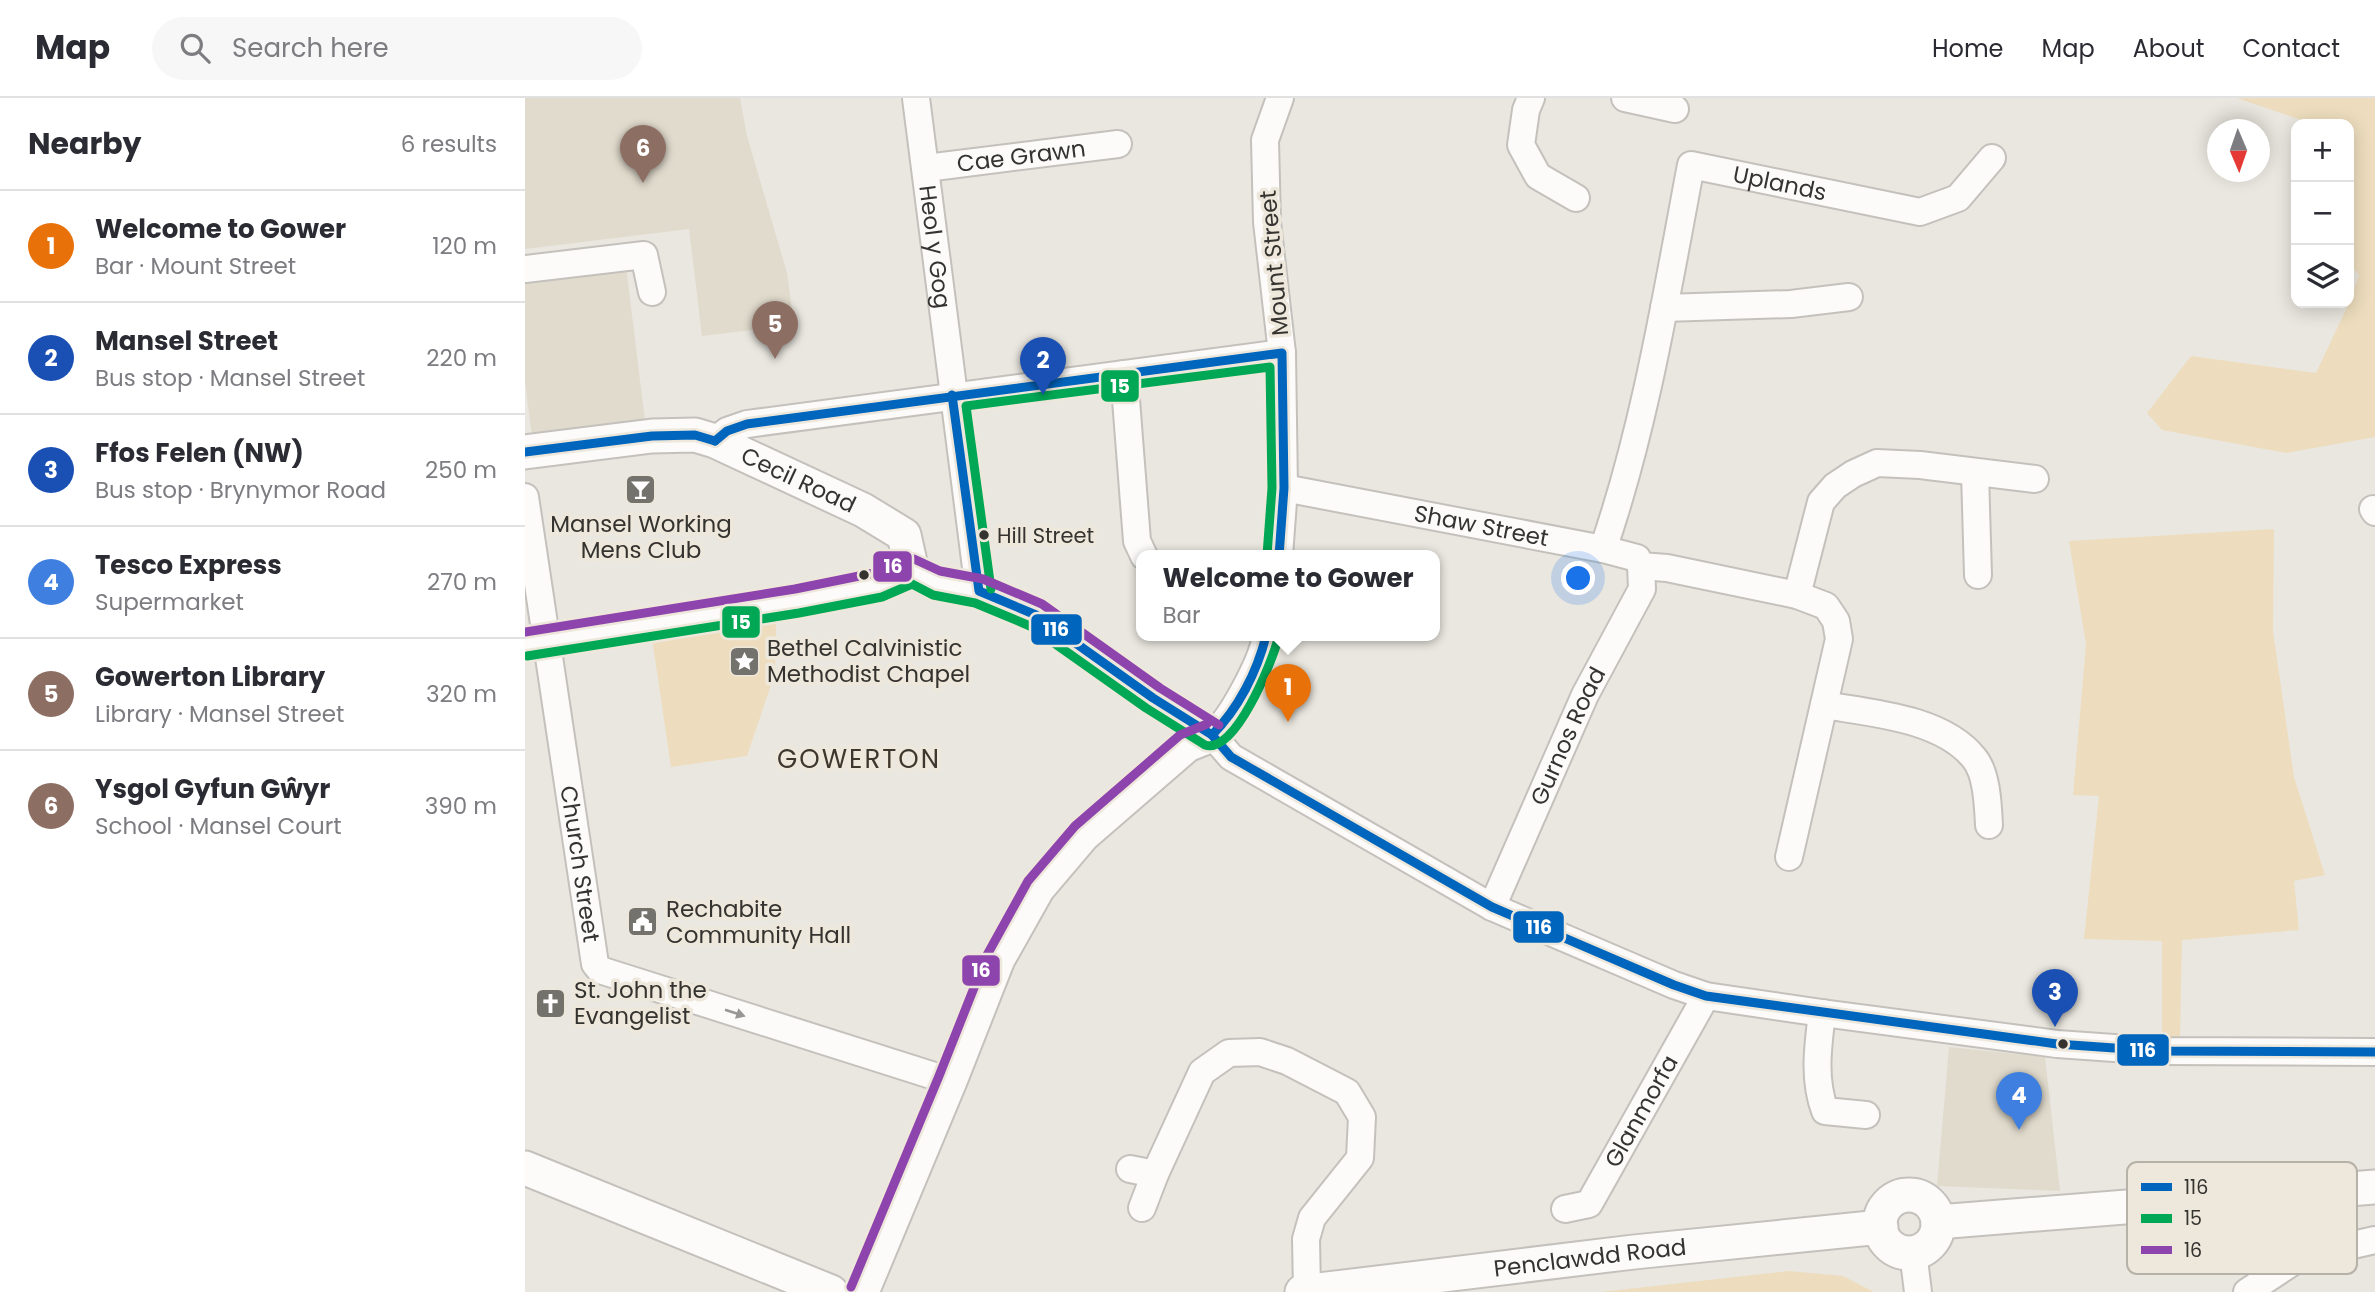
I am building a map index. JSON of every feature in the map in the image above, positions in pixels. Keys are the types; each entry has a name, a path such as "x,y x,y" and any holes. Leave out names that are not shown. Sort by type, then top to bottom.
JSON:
{"main road":[{"name":"Cecil Road","path":"525,452 652,436 695,435 715,441 853,505 904,535 912,571"},
{"path":"912,571 936,583 979,591 1036,615 1153,698 1212,735"},
{"path":"862,1292 998,959 1038,888 1083,835 1187,745 1212,735"},
{"path":"525,1168 831,1292"},
{"path":"2357,1188 2375,1187"},
{"path":"1907,1195 1924,1199 1931,1205 1938,1222 1934,1239 1921,1250 1913,1252 1895,1249 1883,1236 1881,1227 1884,1209 1898,1197 1907,1195"},
{"path":"1938,1222 2127,1205"},
{"name":"Penclawdd Road","path":"1304,1292 1634,1252 1881,1227"}],"street":[{"name":"Heol y Gog","path":"916,98 952,395"},
{"name":"Mount Street","path":"1279,550 1284,488 1282,353 1267,222 1265,140 1280,98"},
{"path":"1531,98 1526,110 1521,145 1538,176 1576,198"},
{"path":"1625,98 1675,109"},
{"name":"Cae Grawn","path":"926,168 1118,144"},
{"name":"Uplands","path":"1603,549 1619,502 1664,308 1691,165 1920,212 1958,198 1992,158"},
{"path":"525,269 643,255 652,292"},
{"path":"1664,308 1726,294 1791,304 1849,298"},
{"path":"715,441 727,432 747,424 1282,353"},
{"path":"1124,374 1136,541 1141,550"},
{"path":"952,395 979,591"},
{"path":"1797,595 1821,502 1835,486 1877,463 1920,465 2035,479"},
{"path":"1975,473 1985,563"},
{"name":"Shaw Street","path":"1284,488 1603,549 1637,558 1641,566 1667,568 1797,595 1826,606 1836,621 1839,639 1824,705 1786,828 1789,857"},
{"name":"Church Street","path":"525,497 536,643 594,964 600,970 950,1082"},
{"name":"Gurnos Road","path":"1492,907 1585,695 1642,589 1641,566"},
{"path":"536,643 851,591 878,585 912,571"},
{"path":"1264,641 1258,662 1222,727 1212,735 1231,757 1492,907 1674,985 1706,996 2057,1044 2157,1051 2375,1052"},
{"path":"1824,705 1893,716 1945,734 1975,758 1988,793 1989,825"},
{"name":"Glanmorfa","path":"1565,1209 1588,1204 1706,996"},
{"path":"1822,1013 1817,1063 1822,1123 1866,1115"},
{"path":"1143,1208 1142,1171 1202,1072 1229,1053 1260,1052 1287,1061 1347,1093 1362,1117 1360,1158 1312,1218 1306,1239 1304,1292"},
{"path":"2357,1244 2375,1240"},
{"path":"1913,1252 1918,1292"},
{"path":"2247,1292 2274,1274"}],"shaded area":[{"path":"525,98 740,98 747,136 787,273 794,325 702,336 689,229 525,249"},
{"path":"2237,98 2375,98 2375,437 2286,453 2162,430 2147,413 2191,356 2316,373 2347,308 2354,308 2354,289 2359,275 2354,270 2354,119 2298,119"},
{"path":"626,266 645,421 532,436 525,382 525,278"},
{"path":"2274,529 2273,631 2294,777 2325,875 2294,881 2299,930 2182,940 2180,1038 2162,1037 2162,941 2084,939 2099,796 2073,795 2086,644 2069,541"},
{"path":"776,621 775,673 747,756 671,767 652,638"},
{"path":"1949,1047 2045,1057 2060,1191 1937,1186"},
{"path":"1789,1271 1843,1276 1874,1292 1601,1292"}],"transit line":[{"name":"116","path":"715,441 727,431 747,424 1282,353 1284,488 1279,550"},
{"name":"15","path":"991,589 966,406 1270,367 1272,488 1267,550"},
{"name":"116","path":"952,395 979,591 1036,615 1153,698 1212,735 1231,757 1492,907 1674,985 1706,996 2057,1044 2157,1051 2375,1052"},
{"name":"116","path":"525,452 652,436 695,435 715,441"},
{"name":"16","path":"525,632 795,589 874,573 914,559 940,571 983,579 1042,604 1160,688 1219,725"},
{"name":"15","path":"527,656 799,613 882,597 912,584 933,595 975,603 1030,626 1146,708 1205,745 1217,744 1240,722 1260,685 1277,641"},
{"name":"116","path":"1212,735 1230,714 1245,689 1264,641"},
{"name":"16","path":"851,1287 987,955 1028,881 1075,826 1180,735 1207,724"}],"place":[{"name":"Ysgol Gyfun Gŵyr","path":"643,183"},
{"name":"Gowerton Library","path":"775,359"},
{"name":"Mansel Street","path":"1043,395"},
{"name":"Mansel Working Mens Club","path":"641,490"},
{"name":"Hill Street","path":"984,535"},
{"name":"Bethel Calvinistic Methodist Chapel","path":"744,661"},
{"name":"Welcome to Gower","path":"1288,722"},
{"name":"Rechabite Community Hall","path":"643,922"},
{"name":"St. John the Evangelist","path":"551,1003"},
{"name":"Ffos Felen (NW)","path":"2055,1027"},
{"name":"Tesco Express","path":"2019,1130"}],"district":[{"name":"GOWERTON","path":"859,759"}]}
